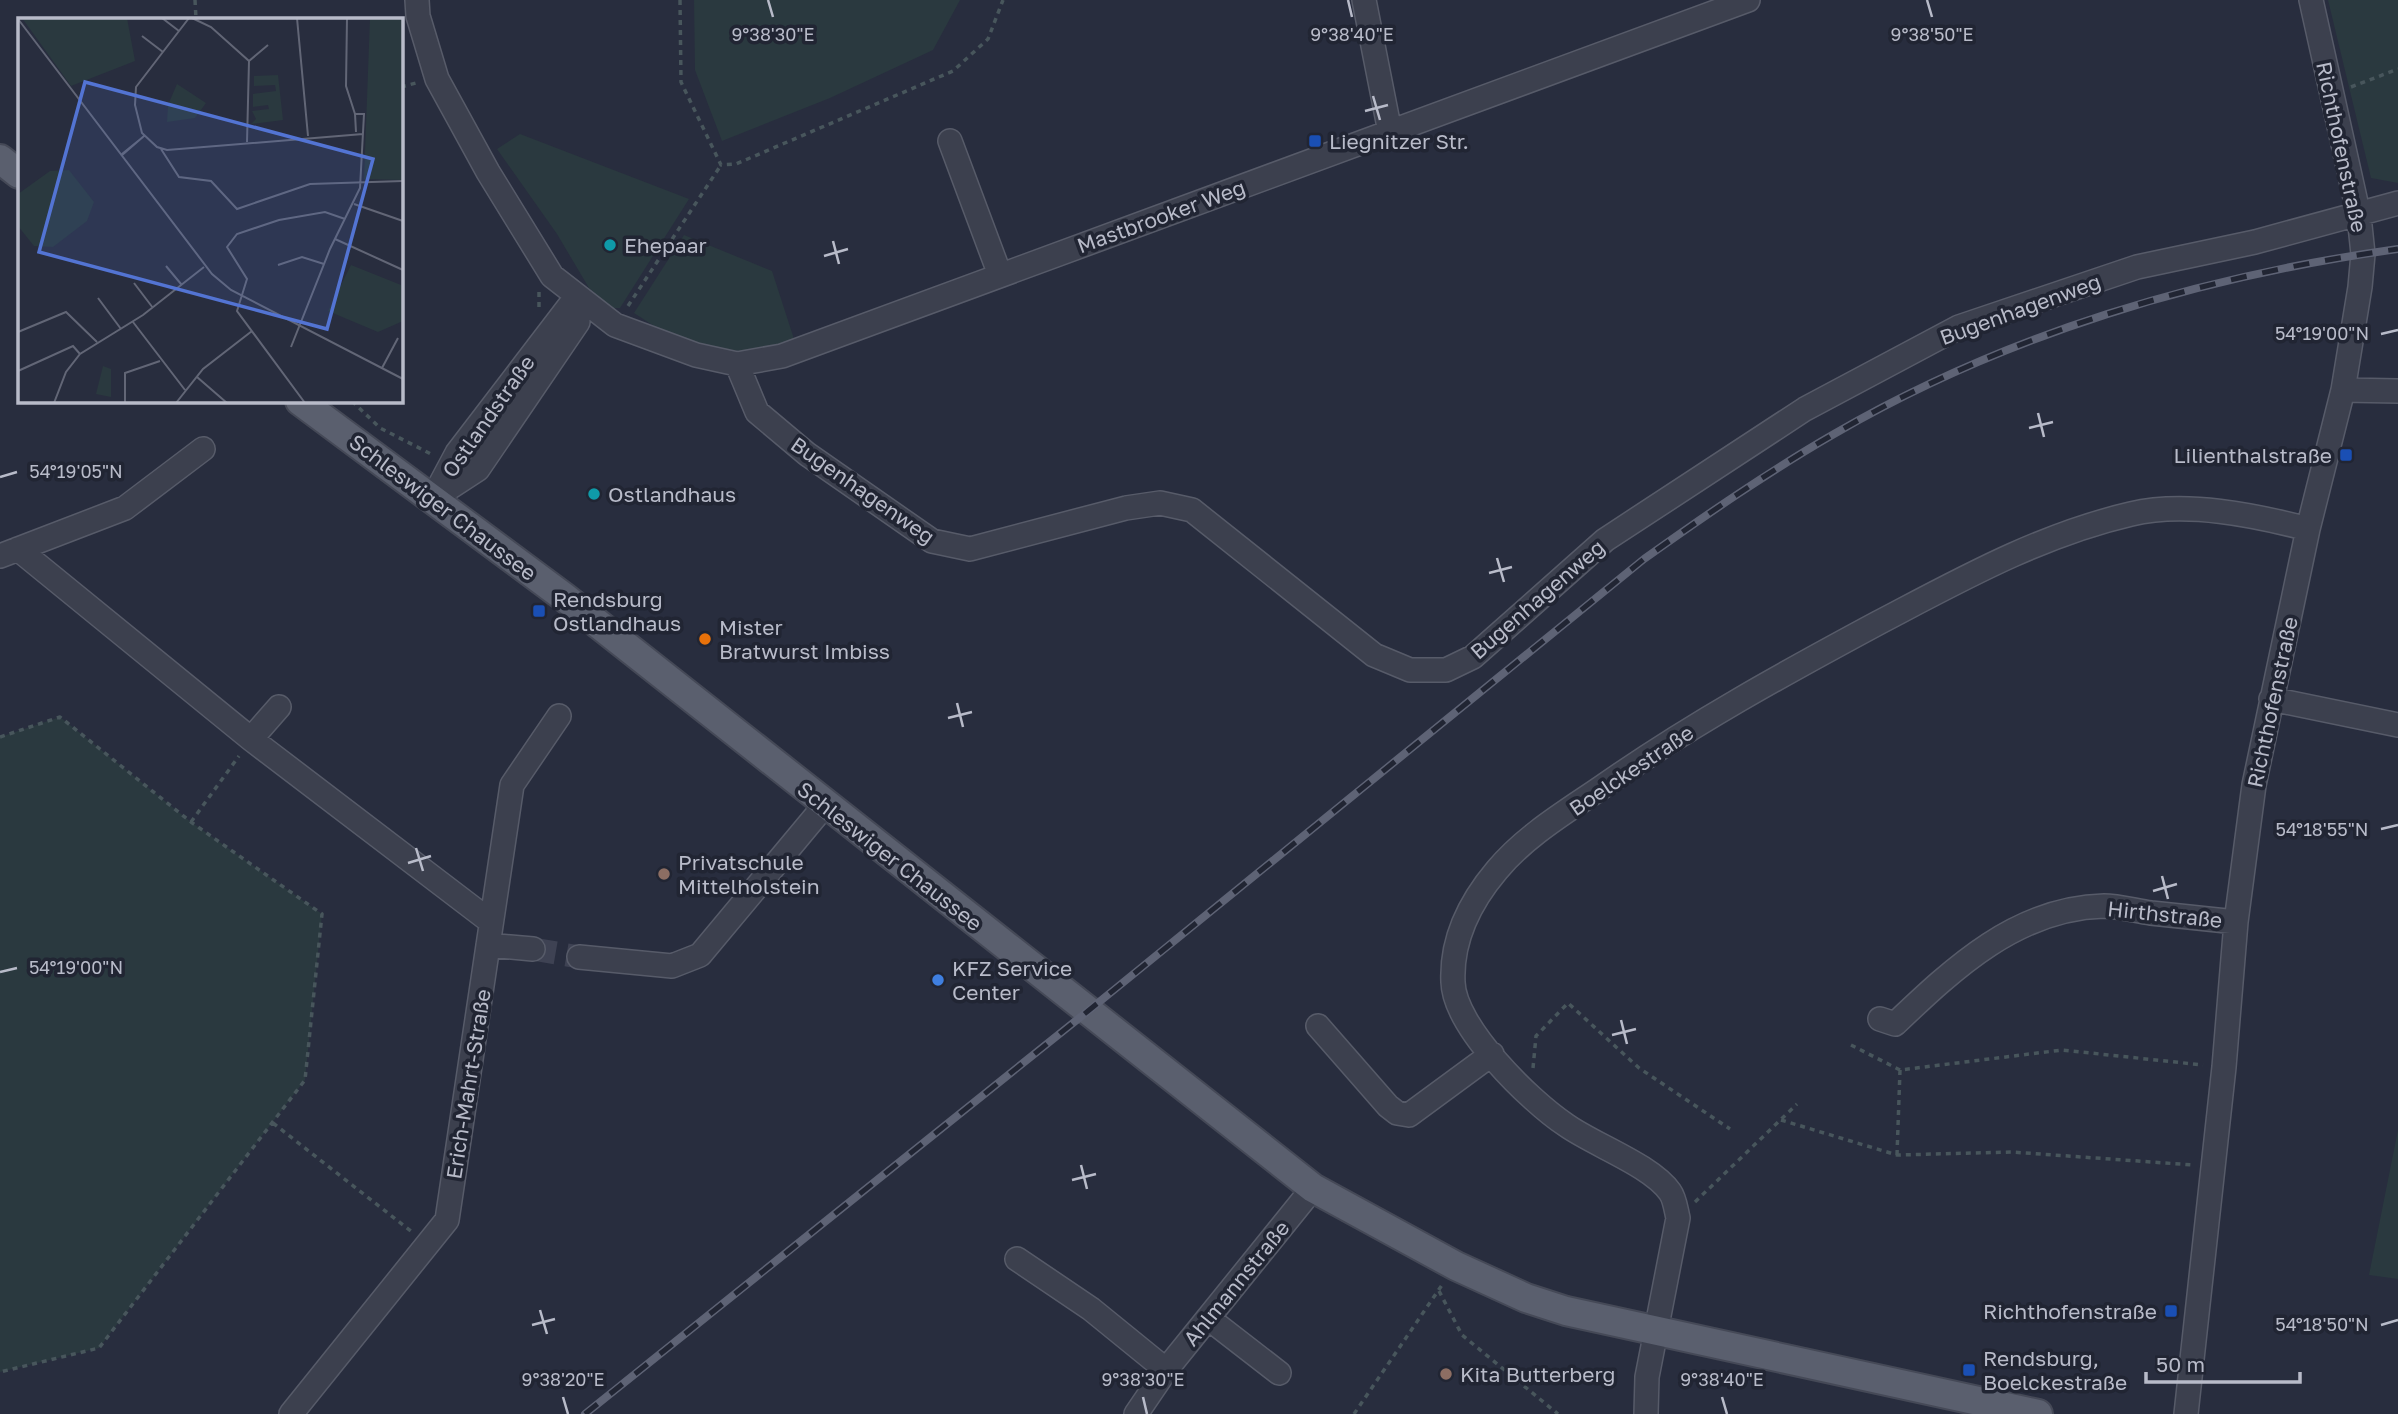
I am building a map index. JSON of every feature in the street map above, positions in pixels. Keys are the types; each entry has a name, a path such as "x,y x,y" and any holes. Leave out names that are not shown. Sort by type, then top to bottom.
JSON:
{"main road":[{"path":"0,159 18,173"},
{"name":"Schleswiger Chaussee","path":"301,402 564,597 825,806 1313,1188 1456,1266 1526,1298 2038,1414"}],"street":[{"path":"417,0 418,16 437,79 488,173 552,276 577,296"},
{"path":"1364,0 1390,132"},
{"name":"Mastbrooker Weg","path":"577,296 615,325 696,355 737,364 782,356 1748,0"},
{"name":"Richthofenstraße","path":"2186,1414 2224,1067 2236,922 2254,785 2308,529 2343,390 2360,288 2363,254 2359,216 2311,0"},
{"path":"950,141 1000,275"},
{"name":"Bugenhagenweg","path":"737,364 757,412 807,454 932,541 970,549 1126,508 1160,503 1192,510 1374,655 1410,670 1446,670 1474,657 1605,540 1805,409 1959,327 2137,267 2359,216 2398,203"},
{"name":"Ostlandstraße","path":"432,499 457,453 577,296"},
{"path":"2343,390 2398,391"},
{"path":"9,552 125,508 203,449"},
{"name":"Boelckestraße","path":"1678,1218 1671,1194 1663,1185 1644,1170 1562,1123 1524,1088 1468,1026 1452,987 1454,951 1475,898 1499,867 1542,829 1654,751 1798,666 2002,557 2079,529 2134,513 2200,510 2261,517 2308,529"},
{"path":"9,552 251,739 490,933 533,949"},
{"path":"2271,699 2398,725"},
{"path":"251,739 279,707"},
{"name":"Erich-Mahrt-Straße","path":"291,1414 447,1220 512,785 559,716"},
{"path":"579,957 672,966 700,955 825,806"},
{"name":"Hirthstraße","path":"1880,1018 1895,1024 1942,979 1983,948 2022,925 2052,914 2104,906 2236,922"},
{"path":"1318,1026 1388,1106 1397,1113 1409,1115 1492,1054"},
{"name":"Ahlmannstraße","path":"1136,1414 1166,1370 1313,1188"},
{"path":"1646,1414 1647,1377 1678,1218"},
{"path":"1017,1259 1091,1309 1166,1370"},
{"path":"1208,1318 1279,1373"}],"path":[{"path":"195,0 196,18"},
{"path":"680,0 681,82 721,165"},
{"path":"721,165 736,164 953,71 988,39 1003,0"},
{"path":"2332,94 2398,69"},
{"path":"402,86 424,82"},
{"path":"626,310 721,165"},
{"path":"539,286 539,314"},
{"path":"353,402 380,428 431,454"},
{"path":"408,482 439,445"},
{"path":"0,737 60,717 191,822 322,915 305,1080 99,1348 0,1372"},
{"path":"191,822 251,739"},
{"path":"1524,1088 1532,1073 1536,1036 1568,1003 1639,1068 1730,1129"},
{"path":"1852,1045 1900,1070 2062,1050 2224,1067"},
{"path":"1897,1155 1900,1070"},
{"path":"1678,1218 1797,1104"},
{"path":"1780,1121 1897,1155 2012,1152 2213,1166"},
{"path":"273,1122 427,1244"},
{"path":"1353,1414 1456,1266"},
{"path":"1439,1290 1462,1335 1558,1414"}],"shaded area":[{"path":"694,0 960,0 933,50 830,98 722,141 695,70"},
{"path":"2328,0 2398,0 2398,183 2371,178"},
{"path":"520,134 689,199 620,308 611,308 589,288 557,234 497,149"},
{"path":"684,235 772,271 794,339 762,352 721,350 671,337 634,313"},
{"path":"60,717 191,822 322,914 305,1080 99,1348 0,1372 0,737"},
{"path":"2398,1130 2398,1279 2369,1275"}],"tunnel":[{"path":"533,949 579,957"}],"railway":[{"path":"585,1414 1088,1011 1644,559 1761,479 1834,434 1900,398 2036,339 2107,314 2251,275 2398,249"}],"place":[{"name":"Liegnitzer Str.","path":"1315,141"},
{"name":"Ehepaar","path":"610,245"},
{"name":"Lilienthalstraße","path":"2346,455"},
{"name":"Ostlandhaus","path":"594,494"},
{"name":"Rendsburg Ostlandhaus","path":"539,611"},
{"name":"Mister Bratwurst Imbiss","path":"705,639"},
{"name":"Privatschule Mittelholstein","path":"664,874"},
{"name":"KFZ Service Center","path":"938,980"},
{"name":"Richthofenstraße","path":"2171,1311"},
{"name":"Rendsburg, Boelckestraße","path":"1969,1370"},
{"name":"Kita Butterberg","path":"1446,1374"}]}
